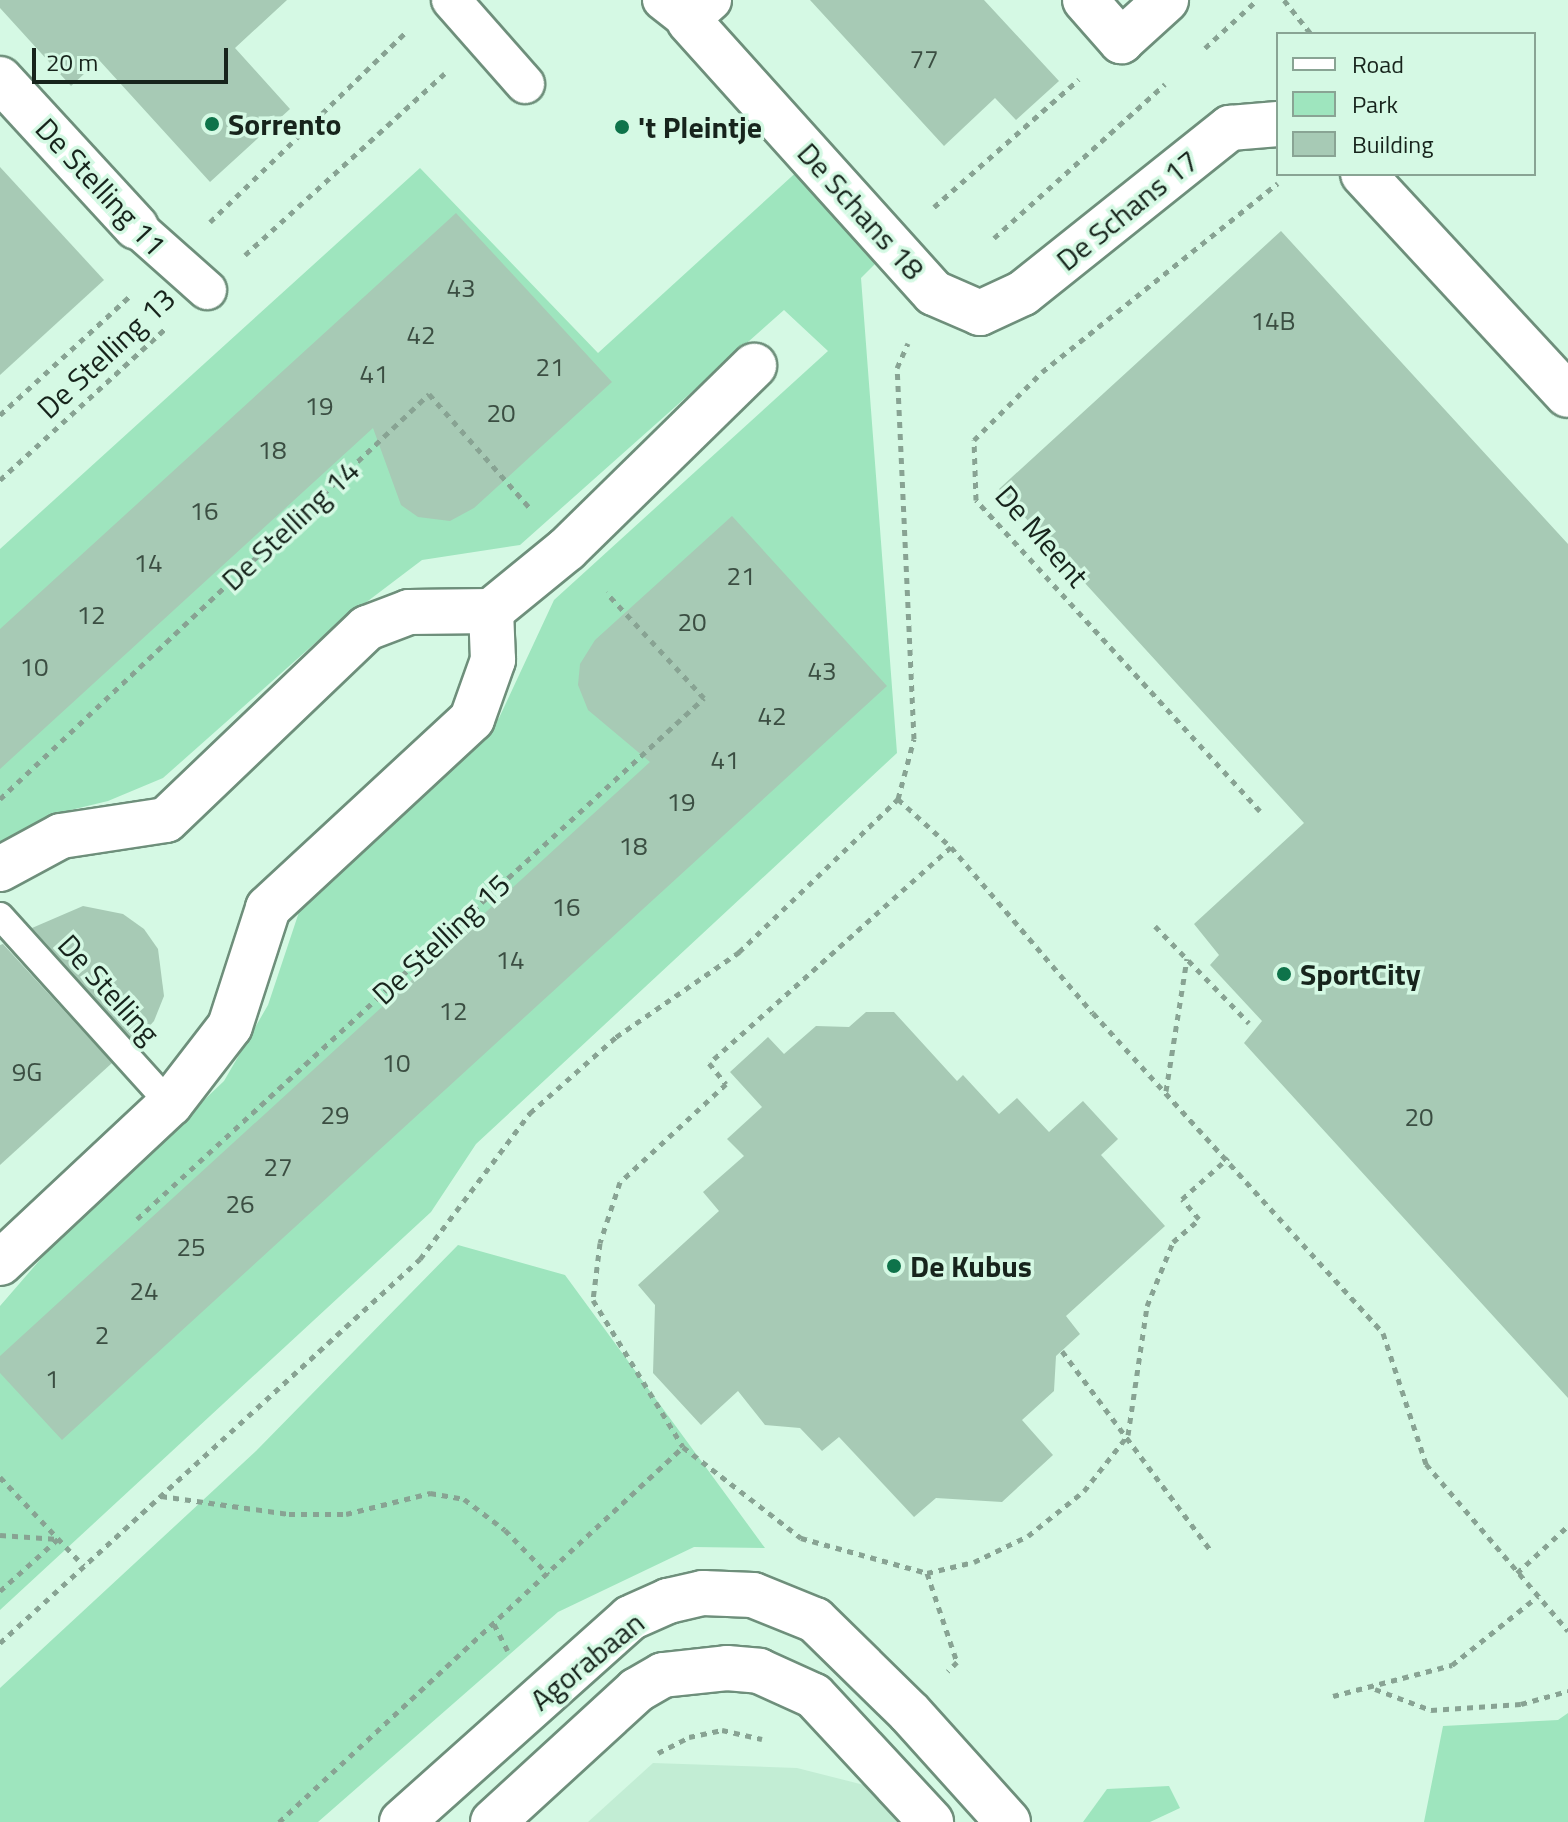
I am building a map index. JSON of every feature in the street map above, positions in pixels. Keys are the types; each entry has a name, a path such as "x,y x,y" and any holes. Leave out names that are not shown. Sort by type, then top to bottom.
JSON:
{"street":[{"path":"451,0 487,35 525,84"},
{"path":"1085,0 1121,41 1166,0"},
{"name":"De Schans 18","path":"688,7 934,293 980,313"},
{"name":"De Stelling 11","path":"0,79 169,261 207,290"},
{"name":"De Schans 17","path":"980,313 1023,293 1230,128 1276,124"},
{"path":"1365,176 1568,395"},
{"path":"0,869 61,836 166,820 367,628 409,612 491,611 567,549 754,366"},
{"path":"4,1251 170,1104 230,1026 268,908 472,719 493,660 491,611"},
{"name":"Agorabaan","path":"402,1822 630,1618 703,1593 753,1595 815,1620 909,1712 1008,1822"},
{"name":"Agorabaan","path":"493,1822 637,1690 663,1675 727,1668 759,1671 793,1682 814,1696 931,1822"}],"lane":[{"name":"De Stelling","path":"0,916 170,1104"}],"path":[{"path":"1284,0 1309,32"},
{"name":"De Stelling 13","path":"0,415 169,261 417,22"},
{"name":"De Stelling 13","path":"0,480 487,35"},
{"path":"891,245 1121,41"},
{"path":"0,1643 420,1259 530,1113 616,1037 739,952 898,799 914,739 897,368 934,293 1144,102"},
{"name":"De Meent","path":"1260,811 976,500 974,440 1042,372 1283,179"},
{"name":"De Stelling 14","path":"0,799 429,394 567,549"},
{"name":"De Stelling 15","path":"133,1223 704,698 567,549"},
{"path":"898,799 951,847 1383,1333 1426,1464 1568,1631"},
{"path":"951,847 709,1063 726,1084 620,1182 600,1243 593,1300 683,1447 801,1538 927,1573 974,1562 1028,1536 1084,1491 1128,1435 1147,1306 1173,1242 1199,1219 1182,1199 1228,1158"},
{"path":"1155,926 1249,1023"},
{"path":"1166,1091 1187,958"},
{"path":"1062,1351 1128,1435 1212,1552"},
{"path":"279,1822 683,1447"},
{"path":"0,1477 84,1566"},
{"path":"160,1496 289,1514 346,1514 430,1493 464,1499 505,1530 548,1574"},
{"path":"1517,1573 1568,1526"},
{"path":"0,1535 58,1539"},
{"path":"0,1591 58,1539"},
{"path":"1333,1696 1374,1689 1452,1665 1538,1596"},
{"path":"494,1624 508,1651"},
{"path":"1374,1689 1431,1710 1521,1704 1568,1691"}],"shaded area":[{"path":"653,1763 797,1768 876,1788 907,1822 588,1822"}],"green space":[{"path":"813,157 893,246 861,278 897,753 476,1144 431,1212 0,1610 0,1306 58,1239 224,1081 268,1005 304,897 499,718 554,600 828,351 784,310 520,545 422,560 331,629 163,778 108,801 50,815 0,852 0,549 420,168 598,353"},
{"path":"458,1245 565,1275 765,1548 694,1547 558,1612 318,1822 0,1822 0,1688 256,1451"},
{"path":"1568,1713 1568,1822 1424,1822 1443,1726 1558,1720"},
{"path":"1169,1786 1180,1808 1150,1822 1083,1822 1107,1789"}],"building":[{"path":"0,0 287,0 235,48 290,109 210,182 99,60 71,86 0,8"},
{"path":"810,0 984,0 1059,81 1016,120 995,98 944,146"},
{"path":"0,167 104,280 0,375"},
{"path":"456,213 612,382 474,508 450,521 418,517 401,505 373,428 0,769 0,629"},
{"path":"1281,231 1568,544 1568,1398 1244,1043 1262,1021 1210,965 1219,955 1194,924 1304,823 999,489"},
{"path":"732,516 887,686 62,1440 0,1373 0,1356 650,762 588,710 578,685 580,664 595,640"},
{"path":"83,906 123,914 144,929 158,949 164,996 154,1021 135,1042 32,928"},
{"path":"3,944 112,1063 0,1165 0,945"},
{"path":"866,1012 894,1012 957,1081 963,1075 999,1114 1017,1098 1049,1132 1083,1101 1118,1139 1101,1155 1165,1226 1066,1316 1080,1334 1056,1356 1054,1391 1022,1420 1053,1455 1002,1502 936,1498 914,1517 839,1437 822,1451 800,1428 765,1425 738,1391 701,1425 653,1373 655,1305 638,1285 719,1211 703,1192 744,1156 727,1139 762,1107 730,1072 768,1037 784,1054 816,1026 849,1027"}],"place":[{"name":"Sorrento","path":"212,124"},
{"name":"'t Pleintje","path":"622,127"},
{"name":"SportCity","path":"1284,974"},
{"name":"De Kubus","path":"894,1266"}]}
